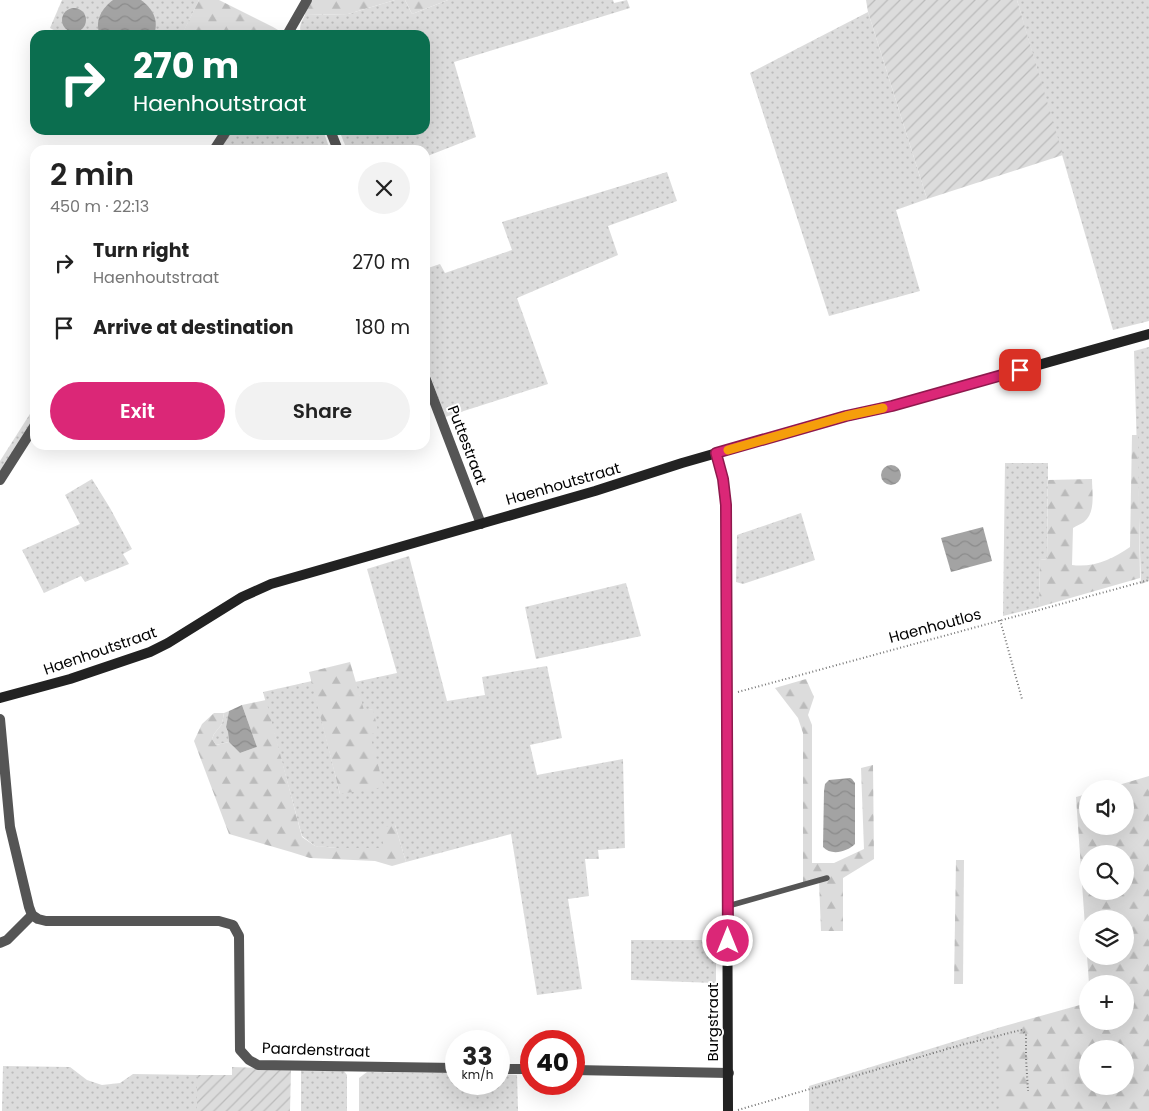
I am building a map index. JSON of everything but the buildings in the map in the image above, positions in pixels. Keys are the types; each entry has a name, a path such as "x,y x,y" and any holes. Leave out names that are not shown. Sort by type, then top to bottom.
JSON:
{"street":[{"path":"291,30 306,0"},
{"name":"Haenhoutstraat","path":"0,698 70,679 150,652 168,644 242,597 271,584 481,524 716,453 1149,334"},
{"name":"Puttestraat","path":"430,390 481,524"},
{"path":"0,480 30,432"},
{"name":"Burgstraat","path":"716,453 724,485 726,505 728,1111"},
{"path":"0,719 10,827 32,915 7,940 0,943"},
{"name":"Paardenstraat","path":"32,915 46,921 219,921 233,925 240,936 240,1050 249,1060 258,1065 445,1068"},
{"path":"585,1070 729,1073"}],"lane":[{"path":"728,906 827,878"}],"path":[{"name":"Haenhoutlos","path":"726,695 1149,580"},
{"path":"1000,620 1022,699"},
{"path":"733,1111 961,1045 1021,1030 1026,1034 1028,1091"}],"green space":[{"path":"62,0 199,0 184,30 54,30 50,28"},
{"path":"199,0 219,0 278,30 184,30"},
{"path":"312,0 395,0 348,14 305,15"},
{"path":"395,0 405,0 412,14 448,0 613,0 614,3 627,0 630,8 454,62 476,137 430,155 430,145 345,145 341,135 430,135 430,30 300,30 305,15 348,14"},
{"path":"405,0 448,0 412,14"},
{"path":"866,0 1017,0 1063,155 927,199 868,12"},
{"path":"1017,0 1149,0 1149,321 1113,330"},
{"path":"868,12 927,199 896,210 920,291 829,316 750,73"},
{"path":"229,135 325,135 328,145 223,145"},
{"path":"667,172 677,201 608,226 618,255 517,298 548,384 445,417 430,375 430,267 440,264 445,273 512,250 502,222"},
{"path":"1149,347 1149,581 1141,584 1134,351"},
{"path":"30,414 30,427 0,473 0,461"},
{"path":"1132,435 1138,435 1140,578 1039,607 1040,559 1047,560 1048,480 1092,479 1092,508 1088,518 1073,528 1072,565 1095,564 1117,555 1130,547"},
{"path":"1005,463 1048,463 1047,560 1040,559 1039,607 1003,616"},
{"path":"92,479 132,549 123,554 129,564 85,582 81,576 44,593 22,550 80,524 65,495"},
{"path":"801,513 815,560 743,584 736,582 737,535"},
{"path":"409,556 447,701 485,695 482,677 547,666 562,738 530,745 537,775 623,759 625,848 598,850 599,859 585,859 589,896 568,899 582,989 537,995 511,834 406,862 395,825 384,848 315,846 302,836 263,692 312,681 340,794 370,734 373,709 364,711 355,682 397,673 367,569"},
{"path":"626,583 641,636 536,659 525,607"},
{"path":"350,662 364,710 373,709 378,731 370,735 384,787 340,794 309,672"},
{"path":"806,679 814,697 808,715 812,725 812,863 834,863 864,849 861,768 873,765 874,859 843,878 843,931 821,931 819,881 803,883 803,733 798,718 775,688"},
{"path":"266,700 302,837 315,846 384,848 380,828 395,825 406,862 392,866 375,861 310,858 229,834 194,741 202,724 214,713 224,713 222,724 212,739 216,745 229,742 240,753 257,747 242,705"},
{"path":"229,711 226,727 229,742 216,745 212,739 222,724 224,713"},
{"path":"1149,776 1149,1111 1001,1111 1001,1027 1079,1005 1079,1030 1134,1030 1134,975 1088,975 1088,965 1134,965 1134,910 1084,910 1083,900 1134,900 1134,845 1079,845 1076,797 1079,796 1079,835 1134,835 1134,780"},
{"path":"956,860 964,860 963,984 954,984"},
{"path":"631,940 716,940 716,983 631,980"},
{"path":"1001,1027 1001,1111 809,1111 809,1086"},
{"path":"3,1066 70,1067 87,1080 102,1085 120,1083 133,1074 197,1075 197,1111 2,1111"},
{"path":"232,1067 291,1069 290,1111 197,1111 197,1075 232,1075"},
{"path":"301,1070 344,1071 347,1075 347,1111 301,1111"},
{"path":"367,1072 445,1073 445,1095 510,1095 510,1075 517,1075 518,1111 359,1111 359,1078"}],"water":[{"path":"113,0 141,0 154,15 155,30 98,30 100,15"},
{"path":"74,8 79,9 85,15 86,20 83,29 65,29 62,20 65,11"},
{"path":"887,465 895,465 901,471 901,479 895,485 887,485 881,479 881,471"},
{"path":"983,527 992,561 951,572 941,538"},
{"path":"242,705 257,747 240,753 229,742 226,727 229,711"},
{"path":"850,778 855,783 855,844 839,852 826,850 823,847 825,784 829,780"}],"slow traffic":[{"path":"728,450 846,416 883,408"}],"route":[{"path":"728,941 726,505 723,479 716,453 1020,370"}]}
